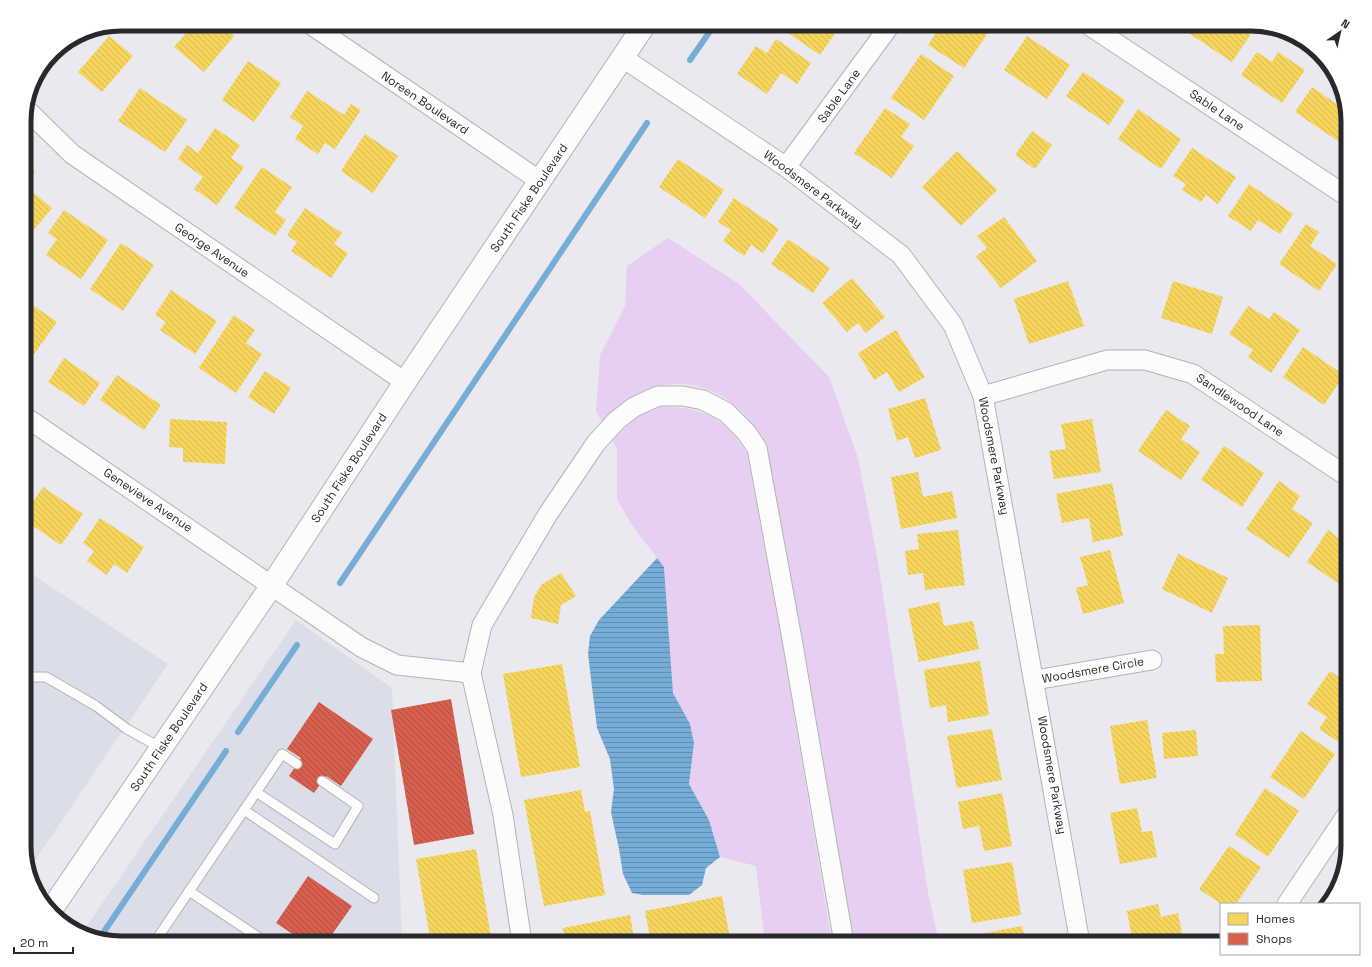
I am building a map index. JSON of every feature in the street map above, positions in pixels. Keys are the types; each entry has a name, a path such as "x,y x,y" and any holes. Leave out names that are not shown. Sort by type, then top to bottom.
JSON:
{"main road":[{"name":"South Fiske Boulevard","path":"54,906 272,585 405,382 640,31"}],"street":[{"name":"Noreen Boulevard","path":"320,31 540,181"},
{"name":"Sable Lane","path":"786,167 886,31"},
{"name":"Sable Lane","path":"1098,31 1341,192"},
{"name":"Woodsmere Parkway","path":"623,58 786,167 901,255 953,325 983,396 1035,680 1079,936"},
{"name":"George Avenue","path":"31,114 72,154 405,382"},
{"name":"Sandlewood Lane","path":"983,396 1107,360 1145,360 1193,374 1341,472"},
{"path":"521,936 503,815 471,673 482,625 548,514 596,443 617,420 634,407 658,396 683,396 697,399 726,412 746,432 757,448 792,639 843,936"},
{"name":"Genevieve Avenue","path":"31,421 361,646 397,665 471,673"},
{"name":"Woodsmere Circle","path":"1035,680 1152,660"},
{"path":"1287,903 1341,823"}],"lane":[{"path":"31,677 46,677 96,706 127,729 161,748"},
{"path":"159,936 282,754 297,764"},
{"path":"256,792 335,844 358,806 322,781"},
{"path":"244,810 374,898"},
{"path":"189,891 256,936"}],"shaded area":[{"path":"668,238 739,284 829,377 858,458 878,562 928,893 937,936 853,936 802,636 765,441 758,430 741,410 714,392 696,386 679,384 663,385 647,390 616,408 602,421 596,412 600,355 625,306 627,266"},
{"path":"659,407 674,407 699,412 720,422 729,430 747,453 782,642 831,936 764,936 756,866 720,857 709,820 689,784 694,743 690,724 673,693 664,567 631,524 617,499 617,448 612,440 638,416"},
{"path":"31,574 168,664 33,863 31,851"},
{"path":"296,620 392,688 402,936 122,936 104,934 85,928"}],"water":[{"path":"657,558 664,567 673,693 690,724 694,743 689,784 709,820 720,857 706,868 702,885 689,895 643,895 632,893 623,874 611,812 614,789 610,759 597,728 588,654 590,636 599,620"}],"building: Homes":[{"path":"188,31 228,31 234,36 204,72 174,47"},
{"path":"785,31 836,32 820,55"},
{"path":"937,31 989,31 964,68 928,45"},
{"path":"1188,31 1253,31 1232,62"},
{"path":"109,36 133,56 102,92 78,72"},
{"path":"1027,36 1070,65 1047,99 1004,70"},
{"path":"776,39 811,63 797,84 781,73 767,94 737,74 756,46 767,53"},
{"path":"1257,52 1272,62 1278,52 1305,70 1282,103 1241,75"},
{"path":"921,54 954,76 924,120 891,98"},
{"path":"248,61 281,83 254,122 222,100"},
{"path":"1083,72 1125,100 1109,125 1066,96"},
{"path":"1312,87 1339,106 1341,143 1295,112"},
{"path":"140,88 187,120 165,152 118,121"},
{"path":"307,91 344,115 351,104 361,110 335,149 325,143 318,154 295,139 303,126 290,117"},
{"path":"885,108 910,124 901,137 914,146 892,178 854,153"},
{"path":"1138,109 1181,139 1161,169 1118,139"},
{"path":"215,128 240,145 231,158 244,167 217,205 194,189 203,177 178,159 187,145 198,153"},
{"path":"1032,131 1052,145 1035,169 1015,155"},
{"path":"365,134 398,156 373,193 341,171"},
{"path":"1192,148 1236,177 1218,204 1206,195 1201,202 1182,190 1186,184 1173,176"},
{"path":"957,151 997,190 961,226 922,187"},
{"path":"678,159 724,190 705,218 659,187"},
{"path":"262,167 292,187 275,212 286,220 275,236 234,208"},
{"path":"31,168 35,171 31,176"},
{"path":"1249,184 1293,214 1280,234 1258,220 1251,231 1228,216"},
{"path":"31,191 52,208 31,234"},
{"path":"734,198 779,229 763,253 751,245 744,256 723,241 731,230 718,222"},
{"path":"305,208 342,233 334,244 348,253 331,278 291,251 297,242 287,235"},
{"path":"64,210 108,240 81,279 46,255 57,239 48,233"},
{"path":"1004,217 1037,261 1001,288 976,256 987,248 977,236"},
{"path":"1306,224 1319,232 1310,246 1337,264 1319,291 1279,264"},
{"path":"788,239 830,268 813,293 771,264"},
{"path":"121,243 154,265 123,311 90,289"},
{"path":"852,278 885,317 866,333 858,323 847,332 822,303"},
{"path":"1068,281 1084,326 1029,344 1014,299"},
{"path":"1173,281 1223,297 1212,334 1161,318"},
{"path":"171,290 217,321 195,354 160,330 166,322 155,315"},
{"path":"31,304 57,322 31,358"},
{"path":"1248,306 1269,319 1274,312 1300,330 1271,373 1248,357 1253,350 1229,334"},
{"path":"234,315 255,330 246,343 262,354 236,393 199,368"},
{"path":"896,330 925,377 899,392 887,372 874,380 858,353"},
{"path":"1303,347 1341,373 1341,380 1324,405 1283,377"},
{"path":"64,358 100,383 84,406 48,382"},
{"path":"265,371 291,388 274,414 248,397"},
{"path":"117,375 161,405 144,430 100,400"},
{"path":"925,398 941,450 915,458 908,437 897,441 888,409"},
{"path":"1166,410 1190,426 1181,439 1200,452 1181,480 1138,451"},
{"path":"170,419 227,422 225,464 183,462 183,448 169,447"},
{"path":"1092,419 1101,472 1054,479 1049,451 1066,449 1061,424"},
{"path":"1224,446 1264,473 1242,507 1201,480"},
{"path":"918,472 923,497 952,491 957,518 901,529 891,477"},
{"path":"1279,481 1300,496 1292,509 1313,523 1289,558 1246,529"},
{"path":"1112,483 1123,536 1093,542 1089,518 1062,523 1056,494"},
{"path":"43,487 83,514 61,545 31,525 31,505"},
{"path":"100,518 144,547 127,573 114,564 107,575 87,561 94,551 83,543"},
{"path":"958,530 965,585 925,590 923,573 908,575 905,551 919,549 917,534"},
{"path":"1328,530 1341,540 1341,585 1307,562"},
{"path":"1110,550 1124,603 1083,614 1076,588 1088,585 1080,557"},
{"path":"1178,554 1228,578 1212,613 1162,589"},
{"path":"561,573 576,596 561,605 558,624 531,618 534,597 542,584"},
{"path":"939,602 944,626 973,621 979,649 919,662 908,609"},
{"path":"1260,625 1262,681 1216,682 1215,654 1224,654 1223,626"},
{"path":"980,661 989,715 948,722 946,705 930,708 924,670"},
{"path":"562,664 580,767 521,777 503,674"},
{"path":"1330,671 1341,678 1341,744 1319,729 1327,717 1307,704"},
{"path":"1147,720 1157,778 1120,784 1110,726"},
{"path":"992,729 1002,780 957,788 947,736"},
{"path":"1196,730 1198,756 1164,759 1162,733"},
{"path":"1301,731 1335,754 1304,799 1270,777"},
{"path":"1265,788 1299,811 1268,857 1235,834"},
{"path":"581,790 585,812 590,811 605,895 544,906 524,800"},
{"path":"1002,793 1012,846 984,851 979,826 963,829 958,802"},
{"path":"1137,808 1142,832 1152,831 1157,857 1120,864 1110,813"},
{"path":"1229,846 1261,867 1237,903 1220,903 1199,889"},
{"path":"476,849 491,936 430,936 416,859"},
{"path":"1012,862 1021,915 972,923 963,870"},
{"path":"722,896 730,936 650,936 645,911"},
{"path":"1158,904 1161,917 1178,913 1183,936 1132,936 1127,911"},
{"path":"630,915 634,936 565,936 563,928"},
{"path":"1022,926 1024,936 986,936 985,933"}],"building: Shops":[{"path":"451,699 474,834 414,845 391,710"},
{"path":"319,702 373,739 341,786 326,776 314,793 289,776 301,758 287,749"},
{"path":"308,876 352,906 331,936 296,936 276,923"}],"waterway":[{"path":"690,60 710,31"},
{"path":"340,583 647,123"},
{"path":"238,732 297,645"},
{"path":"103,934 226,751"}]}
